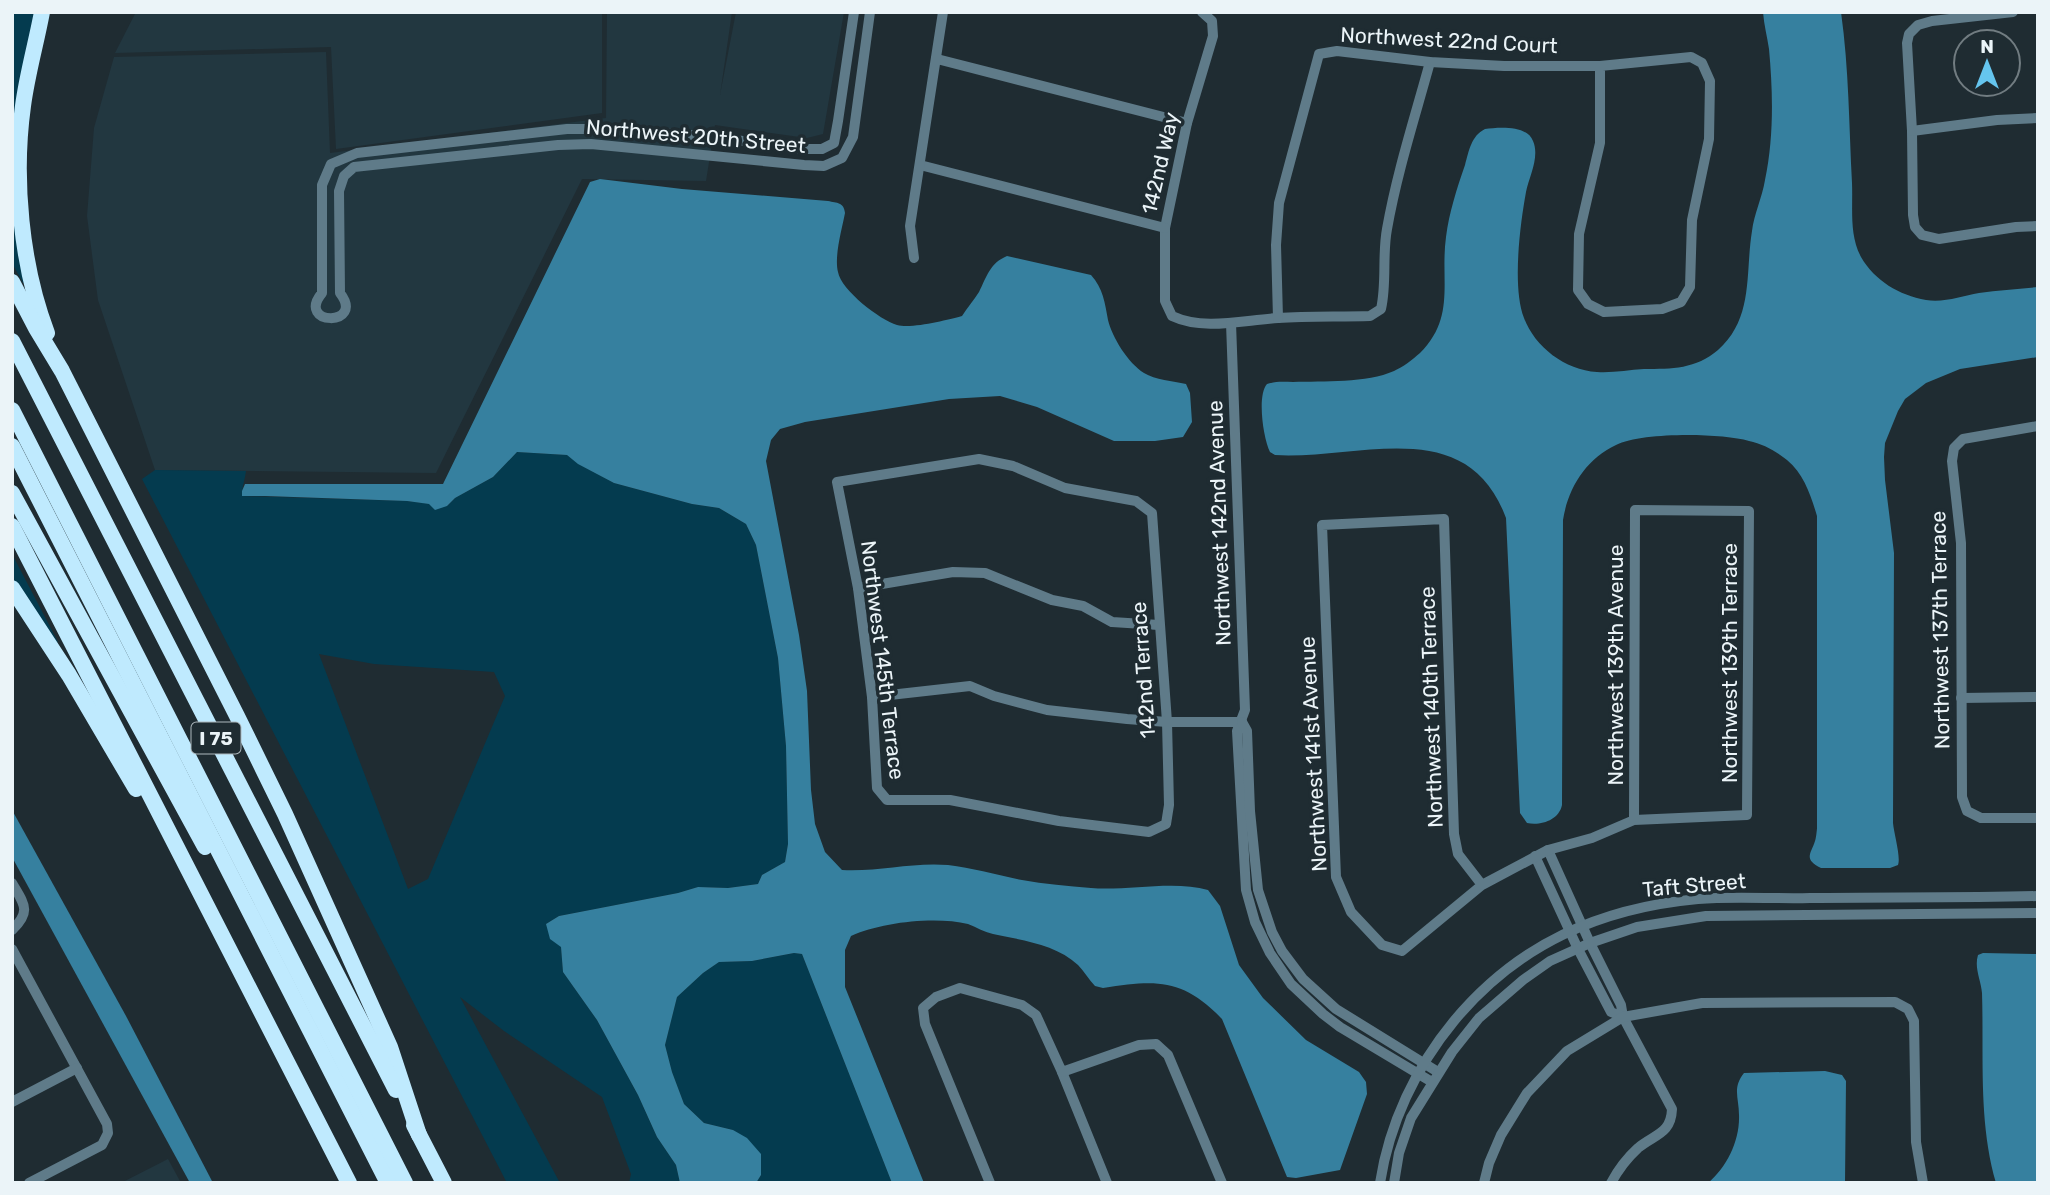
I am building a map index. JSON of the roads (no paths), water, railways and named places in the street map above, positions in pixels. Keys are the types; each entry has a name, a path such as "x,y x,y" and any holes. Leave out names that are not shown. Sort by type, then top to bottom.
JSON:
{"highway":[{"path":"42,12 23,110 20,188 24,237 35,294 62,371"},
{"path":"12,282 62,371 289,823 390,1047 419,1135"},
{"name":"I 75","path":"12,341 444,1183"},
{"path":"12,410 405,1183"},
{"path":"12,446 388,1183"},
{"path":"12,493 237,904 292,1010 307,1023"},
{"path":"12,526 349,1183"},
{"path":"12,588 69,675 219,929"}],"street":[{"name":"Northwest 20th Street","path":"854,12 834,143 822,149 705,136 567,129 357,153 331,164 323,185 322,293 316,306 320,315 334,319 342,314 346,306 340,293 339,191 344,176 354,167 558,145 591,144 804,165 824,166 842,158 853,136 870,12"},
{"path":"914,258 909,226 943,12"},
{"name":"142nd Way","path":"1202,12 1212,21 1213,36 1187,123 1165,228 1165,301 1172,316 1185,322 1231,323"},
{"path":"2013,12 1932,21 1918,25 1909,34 1907,43 1913,215 1915,227 1922,235 1939,239 2038,226"},
{"name":"Northwest 22nd Court","path":"1278,318 1276,245 1279,203 1319,54 1338,51 1430,62 1504,66 1600,66 1691,57 1702,63 1710,81 1709,139 1692,220 1690,287 1681,302 1662,309 1604,312 1588,304 1578,290 1580,234 1600,143 1600,66"},
{"path":"937,59 1187,123"},
{"path":"1231,323 1278,318 1370,316 1381,309 1384,297 1386,232 1430,62"},
{"path":"1912,131 1997,120 2038,118"},
{"path":"920,165 1165,228"},
{"name":"Northwest 142nd Avenue","path":"1231,323 1245,710 1237,731 1244,874 1251,911 1279,969 1306,999 1340,1027 1432,1082"},
{"name":"Northwest 137th Terrace","path":"2038,426 1963,439 1954,448 1952,461 1961,543 1962,797 1967,811 1981,818 2038,818"},
{"name":"142nd Terrace","path":"838,482 979,459 1013,466 1065,488 1136,502 1152,513 1167,722 1169,805 1166,824"},
{"name":"Northwest 145th Terrace","path":"838,482 858,588 872,697 877,788 887,800 950,800 1059,821 1149,832 1166,824"},
{"name":"Northwest 139th Avenue","path":"1634,820 1635,510 1749,511"},
{"name":"Northwest 139th Terrace","path":"1634,820 1747,815 1749,511"},
{"name":"Northwest 141st Avenue","path":"1444,519 1322,525 1336,877 1350,912 1382,945 1402,951 1482,885"},
{"name":"Northwest 140th Terrace","path":"1444,519 1454,834 1458,854 1482,885"},
{"path":"858,588 953,572 985,573 1052,600 1083,606 1112,622 1159,625"},
{"path":"872,697 970,686 994,696 1047,710 1167,722 1242,722"},
{"path":"1961,698 2038,697"},
{"name":"Northwest 142nd Avenue","path":"1242,722 1247,731 1250,811 1257,881 1272,932 1293,967 1319,995 1336,1009 1438,1072"},
{"path":"1482,885 1548,850 1592,838 1634,820"},
{"path":"1548,850 1621,1005 1623,1017 1672,1109 1667,1128 1638,1148 1619,1168 1611,1183"},
{"path":"1535,856 1611,1012 1623,1017"},
{"path":"12,883 25,906 23,919 12,930"},
{"name":"Taft Street","path":"1418,1074 1441,1037 1469,1003 1494,979 1541,945 1582,925 1629,910 1699,899 2038,896"},
{"name":"Taft Street","path":"1432,1082 1479,1018 1504,995 1550,961 1590,943 1637,927 1706,916 2038,913"},
{"path":"12,949 107,1124 108,1133 102,1145 29,1183"},
{"path":"990,1183 925,1024 923,1008 936,997 960,988 1022,1005 1036,1015 1107,1183"},
{"path":"1484,1183 1501,1135 1527,1093 1567,1051 1623,1017 1702,1003 1895,1002 1908,1009 1914,1021 1916,1142 1923,1183"},
{"path":"1062,1072 1139,1045 1156,1045 1168,1055 1222,1183"},
{"path":"12,1102 77,1068"},
{"path":"1380,1183 1384,1155 1392,1131 1418,1074"},
{"path":"1394,1183 1399,1153 1411,1118 1432,1082"}]}
